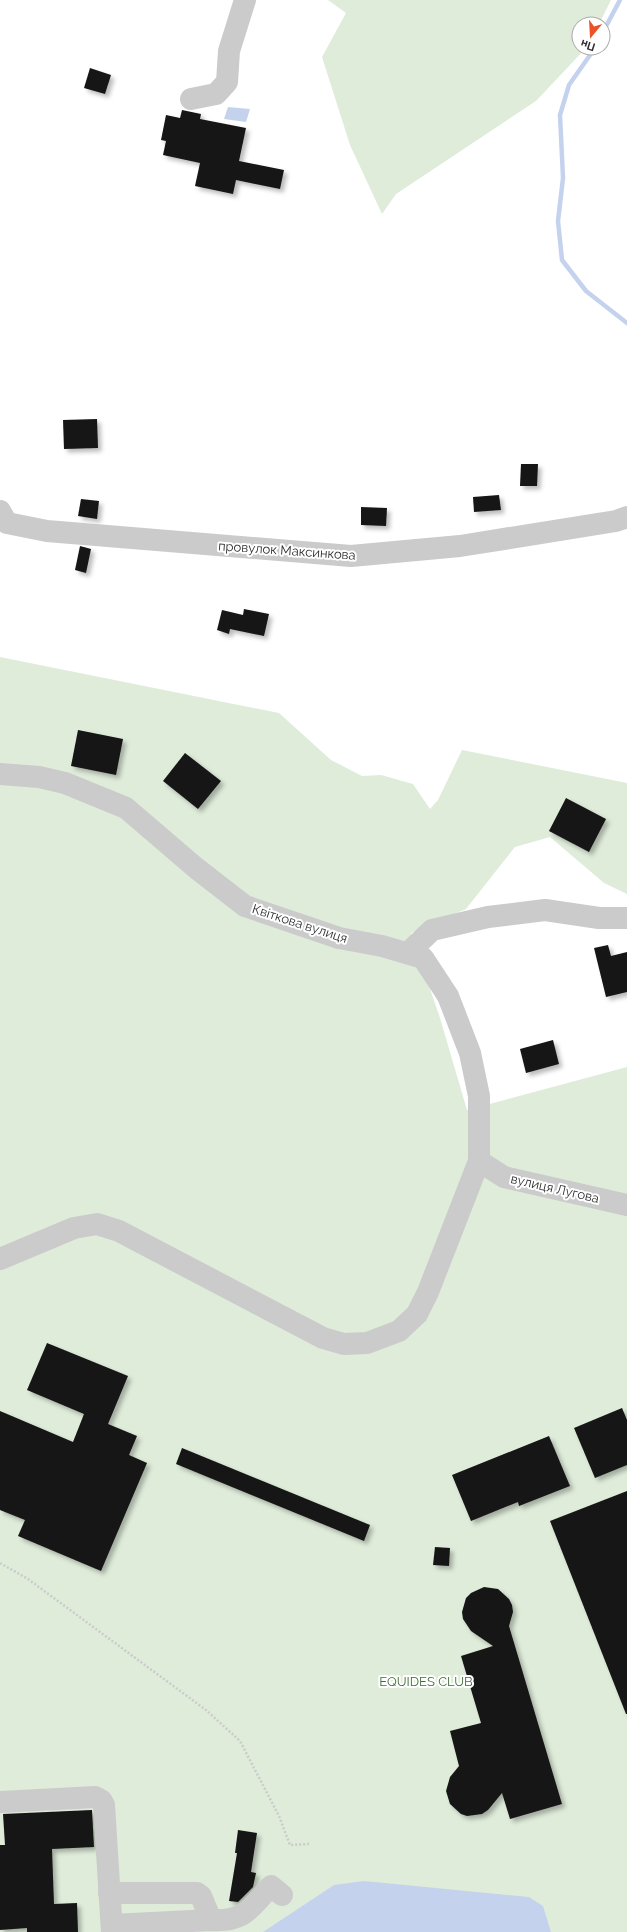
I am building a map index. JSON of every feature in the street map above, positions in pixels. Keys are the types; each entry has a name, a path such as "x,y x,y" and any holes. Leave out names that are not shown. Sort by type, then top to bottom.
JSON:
{"street":[{"path":"191,100 216,94 227,82 229,51 245,0"},
{"name":"провулок Максинкова","path":"0,511 7,523 47,531 351,556 460,546 616,521 627,516"},
{"name":"Квіткова вулиця","path":"0,774 39,777 65,783 126,808 196,868 245,906 339,938 382,946 408,953"},
{"path":"0,1259 74,1228 97,1224 119,1231 323,1338 344,1344 367,1343 399,1331 417,1314 428,1292 479,1161 479,1096 470,1053 444,990 423,958 408,953 432,930 488,917 545,910 599,918 627,918"},
{"name":"вулиця Лугова","path":"479,1161 504,1177 627,1205"},
{"path":"0,1802 95,1797 101,1800 104,1805 112,1928 211,1920 227,1921 239,1917 246,1912 271,1886 282,1895"},
{"path":"109,1893 197,1893 201,1896 211,1920"}],"path":[{"path":"0,1562 28,1579 206,1710 240,1741 279,1816 290,1845 309,1844"}],"green space":[{"path":"328,0 611,0 603,16 571,16 571,56 578,56 536,101 396,194 382,214 350,145 322,57 346,13"},
{"name":"EQUIDES CLUB","path":"0,657 279,713 331,760 362,776 381,775 413,784 430,809 438,800 462,750 627,783 627,894 604,883 550,837 515,847 466,909 411,933 440,1018 467,1110 627,1067 627,1932 0,1932"}],"water":[{"path":"228,107 250,109 246,122 224,119"},
{"path":"364,1881 529,1897 543,1906 551,1932 263,1932 334,1885"}],"building":[{"path":"90,68 111,75 105,94 84,88"},
{"path":"182,110 201,114 200,119 246,128 239,161 284,170 280,189 236,180 233,194 195,186 200,163 163,155 166,141 161,140 166,115 180,118"},
{"path":"97,419 98,448 64,449 63,420"},
{"path":"521,464 538,464 537,486 520,486"},
{"path":"499,495 501,510 474,512 473,497"},
{"path":"81,499 99,501 97,519 78,516"},
{"path":"361,507 387,508 386,526 361,525"},
{"path":"80,546 91,549 86,573 75,570"},
{"path":"244,609 269,614 264,636 230,629 229,634 217,630 222,610 243,615"},
{"path":"78,730 123,739 116,775 71,766"},
{"path":"185,753 221,781 198,809 163,781"},
{"path":"566,798 606,819 589,852 549,831"},
{"path":"608,945 611,956 627,952 627,992 606,997 594,948"},
{"path":"553,1040 559,1064 526,1073 520,1049"},
{"path":"47,1343 128,1376 108,1424 137,1436 129,1455 147,1463 101,1571 18,1536 25,1520 0,1510 0,1411 73,1442 84,1414 27,1390"},
{"path":"622,1408 627,1420 627,1465 595,1478 574,1428"},
{"path":"549,1436 570,1486 519,1506 518,1502 471,1521 452,1475"},
{"path":"182,1448 370,1525 364,1541 176,1464"},
{"path":"627,1491 627,1714 626,1714 550,1521"},
{"path":"435,1547 450,1548 449,1566 433,1565"},
{"path":"484,1587 498,1589 509,1599 512,1605 513,1612 509,1626 562,1804 510,1819 502,1793 488,1810 482,1814 467,1816 461,1814 450,1804 446,1791 450,1777 459,1766 450,1731 481,1723 461,1656 493,1646 471,1631 463,1619 462,1612 466,1598 471,1593"},
{"path":"92,1810 94,1847 52,1849 54,1904 77,1903 78,1932 27,1932 27,1928 0,1930 0,1845 5,1845 3,1814"},
{"path":"238,1830 257,1833 251,1872 256,1873 253,1887 238,1902 229,1901 237,1853 235,1853"}],"waterway":[{"path":"611,17 620,0"},
{"path":"589,56 569,85 560,115 563,178 558,221 562,260 586,291 627,323"}]}
